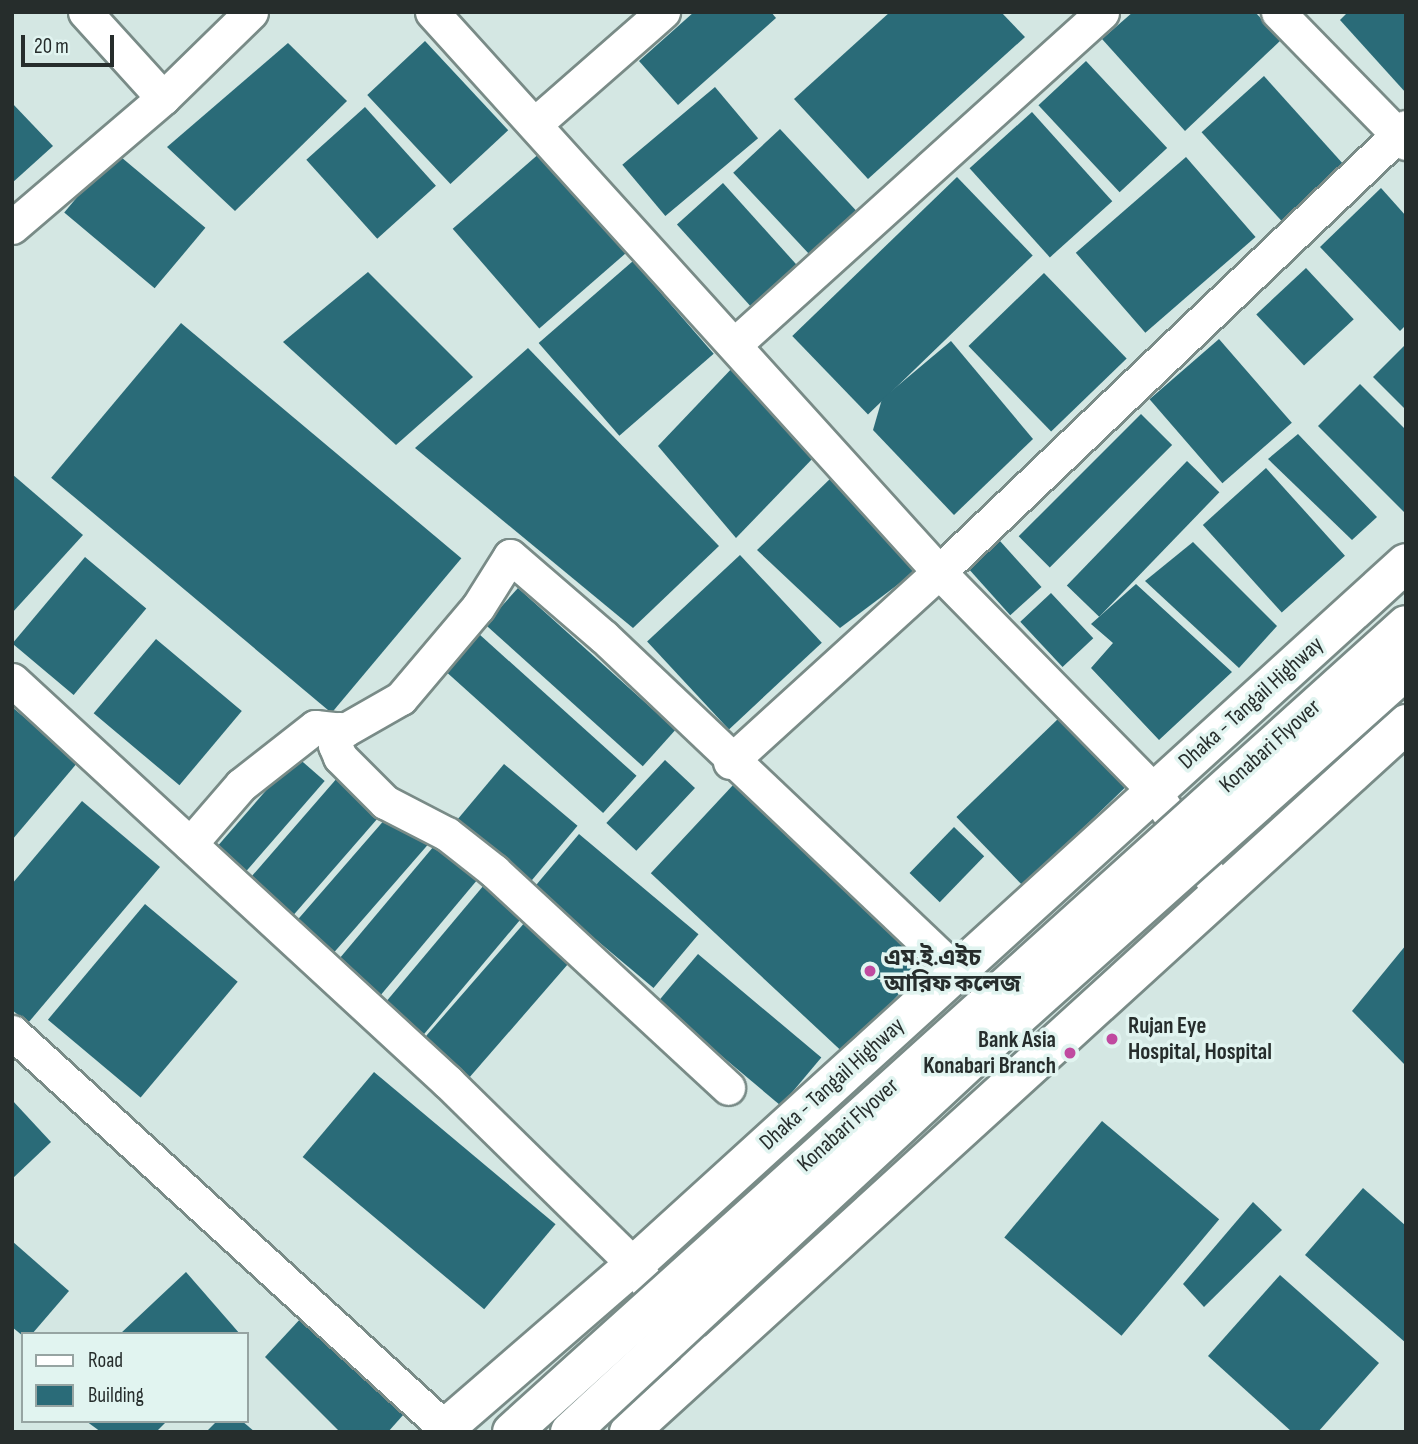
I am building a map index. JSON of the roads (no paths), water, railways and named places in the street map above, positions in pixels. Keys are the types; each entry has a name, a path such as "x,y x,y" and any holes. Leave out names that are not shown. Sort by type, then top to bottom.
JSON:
{"main road":[{"name":"Dhaka - Tangail Highway","path":"443,1430 634,1265 1406,563"},
{"name":"Konabari Flyover","path":"512,1432 1406,625"},
{"name":"Konabari Flyover","path":"570,1432 1063,975 1406,670"},
{"path":"629,1432 1406,724"}],"street":[{"path":"85,12 163,98"},
{"path":"12,227 163,98 251,12"},
{"path":"432,12 536,123 939,572 1154,791 1221,893"},
{"path":"536,123 663,12"},
{"path":"734,345 1102,12"},
{"path":"730,762 939,572 1403,135 1278,12"},
{"path":"190,844 241,785 315,727 340,729 366,722 401,698 478,607 510,556 604,637 730,762 828,845 944,960"},
{"path":"12,680 447,1082 634,1265 704,1363"},
{"path":"340,729 335,745 340,757 385,802 447,834 494,871 728,1088"},
{"path":"12,1032 443,1430"}],"place":[{"name":"এম.ই.এইচ আরিফ কলেজ","path":"870,971"},
{"name":"Rujan Eye Hospital, Hospital","path":"1112,1039"},
{"name":"Bank Asia Konabari Branch","path":"1070,1053"}]}
